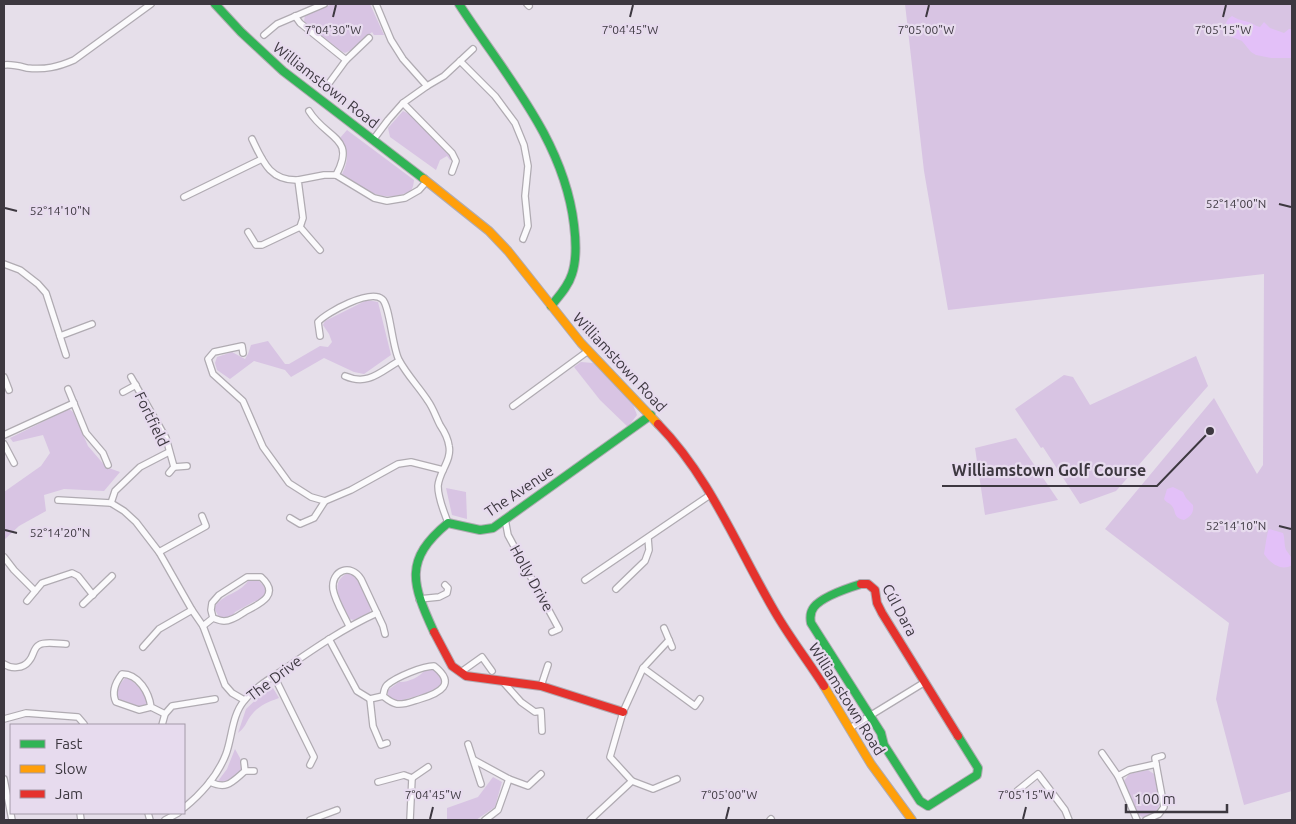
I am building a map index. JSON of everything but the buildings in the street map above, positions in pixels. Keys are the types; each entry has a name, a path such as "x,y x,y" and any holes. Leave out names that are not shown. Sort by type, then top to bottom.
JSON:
{"street":[{"path":"4,65 46,69 60,66 74,60 151,4"},
{"name":"Williamstown Road","path":"215,4 276,65 471,215 494,236 588,351 651,415 685,454 772,607 834,700 882,780 912,820"},
{"path":"264,35 277,24 324,4"},
{"path":"376,4 391,40 403,59 428,86"},
{"path":"460,4 523,96 552,150 566,183 574,224 574,264 569,284 551,306"},
{"path":"295,16 300,23 346,60"},
{"path":"327,86 346,60 369,38"},
{"path":"373,140 403,103 444,76 473,49"},
{"path":"460,61 495,96 515,123 524,145 528,166 524,196 528,226 523,239"},
{"path":"403,103 452,153 456,162 452,172"},
{"path":"309,111 315,121 341,143 345,154 336,175"},
{"path":"252,139 269,170 287,180 336,175 374,198 387,201 405,198 419,190 427,181"},
{"path":"184,197 262,159"},
{"path":"248,232 256,245 262,245 300,227 303,218 298,180"},
{"path":"300,227 320,250"},
{"path":"5,268 20,270 46,293 66,355"},
{"path":"320,336 318,322 323,316 366,296 374,295 382,298 387,304 394,348 399,361 428,401 447,438 450,447 449,456 438,485 440,500 448,523 432,536 419,555 415,575 419,599 438,642 452,666 466,676 504,683 542,686 624,712"},
{"path":"60,336 92,324"},
{"path":"243,353 242,346 214,352 208,359 213,374 244,401 263,447 288,483 311,497 326,501"},
{"path":"512,406 588,351"},
{"path":"345,376 354,380 367,381 399,361"},
{"path":"4,377 9,390"},
{"name":"Fortfield","path":"131,377 166,438 174,467"},
{"name":"Fortfield","path":"124,392 136,385"},
{"path":"68,388 86,433 103,453 108,465"},
{"path":"4,435 74,403"},
{"name":"The Avenue","path":"448,523 480,530 493,528 651,415"},
{"path":"4,444 14,463"},
{"name":"Fortfield","path":"111,503 115,491 140,467 169,452"},
{"path":"290,518 300,524 314,518 326,501 351,490 398,464 410,462 443,470"},
{"path":"169,474 174,467 187,466"},
{"path":"584,580 710,495"},
{"path":"58,500 111,503 136,522 159,552 203,626 225,685 232,693 244,700"},
{"path":"159,552 206,526 202,516"},
{"name":"Holly Drive","path":"505,519 508,535 560,629 552,632"},
{"path":"616,589 645,561 649,550 648,538"},
{"path":"4,557 35,591"},
{"path":"349,626 334,592 334,579 337,574 352,570 358,574 385,634"},
{"path":"27,600 42,584 72,573 78,576 93,595"},
{"path":"83,604 112,576"},
{"path":"248,577 261,577 266,582 269,587 269,593 262,603 226,621 212,618 212,603 219,595 248,577"},
{"name":"Cúl Dara","path":"861,584 868,584 875,590 877,603 882,613 974,762 978,772 974,778 931,804 925,805 920,801 884,745 881,732 870,716 811,623 810,618 814,607 846,588 861,584"},
{"path":"419,599 447,593 448,588 445,585"},
{"path":"143,647 159,629 192,610"},
{"name":"The Drive","path":"185,807 210,782 226,754 239,709 244,700 259,686 329,639 349,626 377,613"},
{"path":"203,626 212,618"},
{"path":"664,628 672,647"},
{"path":"329,639 356,692 370,699 383,696"},
{"path":"669,640 643,668 624,712 610,757 632,781 653,789 677,779"},
{"path":"4,664 11,667 20,667 28,662 36,647 41,643 66,644"},
{"path":"460,672 482,657 492,671"},
{"path":"542,686 548,665"},
{"path":"426,666 434,666 442,672 445,684 442,690 436,694 403,704 389,702 383,696 386,686 393,681 426,666"},
{"path":"643,668 695,706 700,699"},
{"path":"151,707 147,691 134,676 122,674 117,680 113,694 116,702 139,710 151,707 165,714"},
{"path":"274,676 314,758 322,760"},
{"path":"850,728 925,682"},
{"path":"504,683 520,702 535,712 541,711 542,731"},
{"path":"162,724 165,714 172,706 215,699"},
{"path":"370,699 373,726 381,745 387,743"},
{"path":"4,719 26,713 78,716 84,724"},
{"path":"468,744 481,784"},
{"path":"1102,753 1118,776 1137,820"},
{"path":"1146,820 1159,814 1164,807 1155,758 1162,756"},
{"path":"310,764 314,758"},
{"path":"474,760 509,779 528,786 541,774"},
{"path":"244,762 245,771"},
{"path":"1118,776 1129,770 1156,764"},
{"path":"412,778 428,767"},
{"path":"210,782 217,785 229,785 245,771 254,771"},
{"path":"1017,791 1038,774 1069,820"},
{"path":"378,782 404,775 412,778"},
{"path":"410,820 412,778"},
{"path":"4,779 10,810"},
{"path":"485,820 498,810 509,779"},
{"path":"590,820 632,781"},
{"path":"310,820 337,810"},
{"path":"165,820 176,814"}],"shaded area":[{"path":"333,4 370,4 384,35 374,35 372,32 351,50 345,53 341,51 304,22 305,14"},
{"path":"905,4 1292,4 1292,791 1244,805 1216,699 1229,623 1105,529 1214,398 1257,474 1263,465 1264,274 948,310 924,171"},
{"path":"1232,16 1260,27 1264,22 1270,28 1284,33 1292,29 1292,58 1271,58 1251,52 1242,41 1227,35 1226,24"},
{"path":"403,111 431,132 453,160 450,160 447,156 440,160 436,170 390,137 388,128"},
{"path":"347,130 414,180 410,191 394,196 378,195 342,174 347,156 340,138"},
{"path":"367,300 378,302 391,355 364,374 354,372 324,358 291,377 285,370 254,361 230,379 217,370 215,363 217,357 232,352 245,359 251,345 268,341 285,364 289,364 320,346 328,347 332,342 323,325 325,321"},
{"path":"1196,356 1208,386 1116,491 1080,504 1043,447 1041,448 1015,409 1064,375 1073,377 1090,405"},
{"path":"581,362 593,363 632,402 637,415 628,427 600,400 574,367"},
{"path":"69,409 73,412 88,446 106,467 120,472 104,491 64,489 44,495 46,511 19,526 4,540 4,492 41,466 50,453 43,435 13,442 10,438"},
{"path":"1016,438 1058,500 985,515 975,448"},
{"path":"1173,487 1183,492 1193,505 1192,514 1184,520 1177,517 1170,504 1164,499 1167,489"},
{"path":"446,488 466,492 467,519 452,515"},
{"path":"1269,529 1283,533 1285,548 1292,558 1292,565 1284,568 1276,566 1264,554"},
{"path":"346,574 351,574 357,578 371,607 370,612 354,620 349,619 338,595 338,583"},
{"path":"257,579 264,586 266,593 262,599 257,602 255,601 230,616 219,617 214,608 222,599 240,589 248,581"},
{"path":"434,669 441,678 438,690 399,701 388,697 388,690 399,682 409,681 424,671"},
{"path":"126,677 140,688 147,704 137,707 119,701 116,694"},
{"path":"269,687 273,688 279,698 258,709 238,733 246,709"},
{"path":"235,749 240,758 241,771 226,783 221,784 218,781 227,769"},
{"path":"1148,770 1154,774 1160,801 1156,811 1142,817 1138,814 1124,781 1129,774"},
{"path":"493,777 502,782 495,807 476,820 447,820 447,808 478,797"}],"traffic: fast":[{"path":"215,4 241,32 283,71 424,179"},
{"path":"459,4 530,109 558,164 568,194 575,231 575,262 568,283 551,306"},
{"path":"434,632 421,600 416,573 418,561 434,536 448,523 480,530 493,528 651,415"},
{"path":"861,584 836,593 818,603 812,611 811,623 881,733 884,745 920,801 928,806 977,775 978,768 958,736"}],"traffic: slow":[{"path":"424,179 489,231 508,251 581,343 658,424"},
{"path":"824,686 871,764 912,820"}],"traffic: jam":[{"path":"658,424 693,467 708,490 775,612 824,686"},
{"path":"861,584 868,584 875,590 877,603 882,613 958,736"},
{"path":"434,632 452,666 466,676 541,686 623,712"}],"place":[{"name":"Williamstown Golf Course","path":"1210,431"}]}
